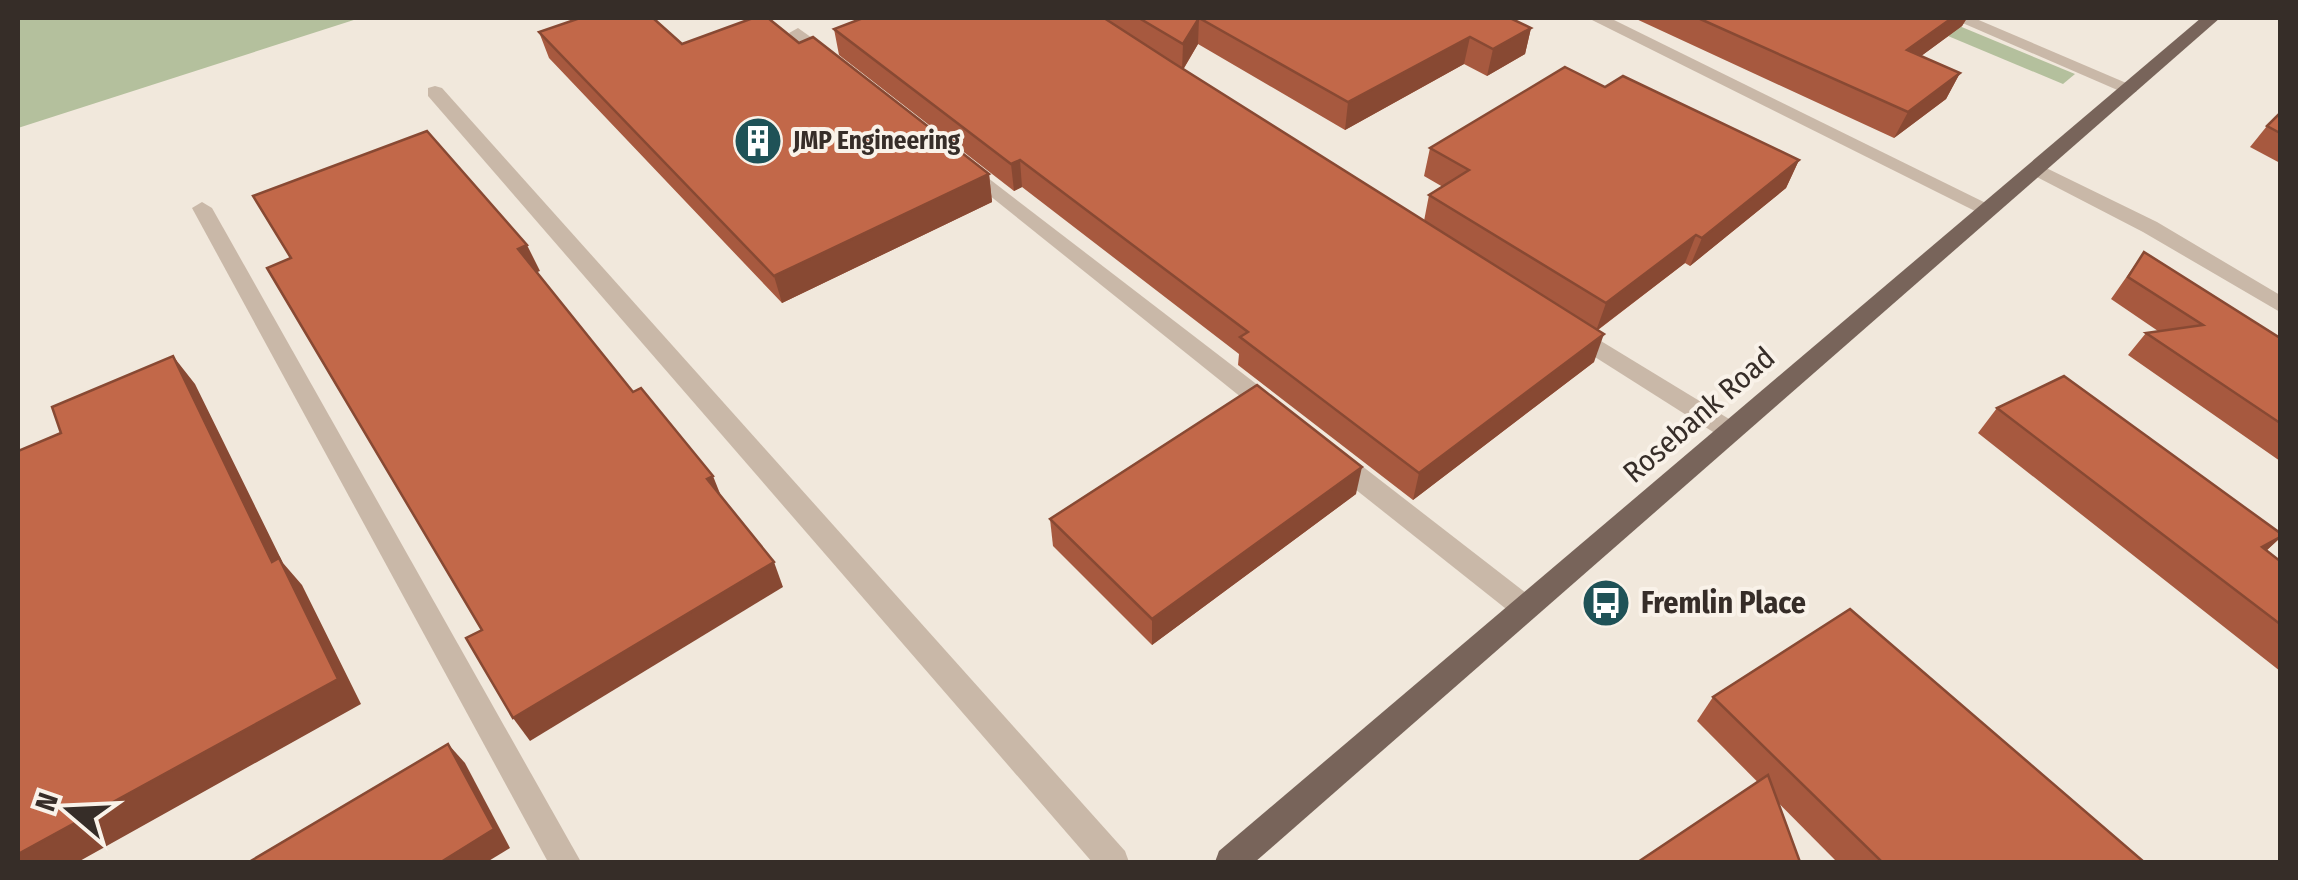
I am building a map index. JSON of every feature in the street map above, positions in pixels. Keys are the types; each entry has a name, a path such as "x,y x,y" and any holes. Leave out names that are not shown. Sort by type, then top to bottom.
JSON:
{"main road":[{"name":"Rosebank Road","path":"1230,862 2210,18"}],"street":[{"path":"1597,18 1988,209"},
{"path":"1960,18 2128,88"},
{"path":"798,33 844,70"},
{"path":"435,92 1114,862"},
{"path":"952,155 1290,423"},
{"path":"2036,169 2150,226 2280,305"},
{"path":"202,208 565,862"},
{"path":"1549,316 1730,432"},
{"path":"1320,447 1525,608"}],"green space":[{"path":"18,18 360,18 18,128"},
{"path":"1905,18 1940,18 2075,74 2063,84"}],"building":[{"name":"JMP Engineering","path":"580,18 653,18 682,44 753,18 768,18 799,43 813,37 989,174 774,276 539,32"},
{"path":"863,18 1104,18 1604,334 1419,473 1240,337 1248,332 1020,160 1011,164 834,29"},
{"path":"1139,18 1199,18 1183,44"},
{"path":"1199,18 1510,18 1531,28 1493,49 1470,37 1348,102"},
{"path":"1698,18 1952,18 1907,50 1960,73 1908,112"},
{"path":"1565,67 1605,87 1623,76 1799,160 1702,238 1696,235 1606,303 1429,195 1469,170 1430,148"},
{"path":"2280,113 2280,133 2267,126"},
{"path":"427,131 527,245 518,249 633,392 641,388 713,476 707,479 774,562 513,718 466,638 482,630 267,268 291,258 253,196"},
{"path":"2144,252 2280,338 2280,423 2146,333 2203,325 2128,277"},
{"path":"173,356 272,562 279,558 338,679 18,854 18,451 61,433 52,407"},
{"path":"2064,376 2280,533 2280,537 2262,547 2280,561 2280,624 1997,408"},
{"path":"1257,385 1362,467 1152,619 1050,519"},
{"path":"1850,609 2144,862 1882,862 1713,697"},
{"path":"448,744 494,829 441,862 249,862"},
{"path":"1768,775 1800,862 1638,862"}],"place":[{"name":"JMP Engineering","path":"758,141"},
{"name":"Fremlin Place","path":"1606,603"}]}
